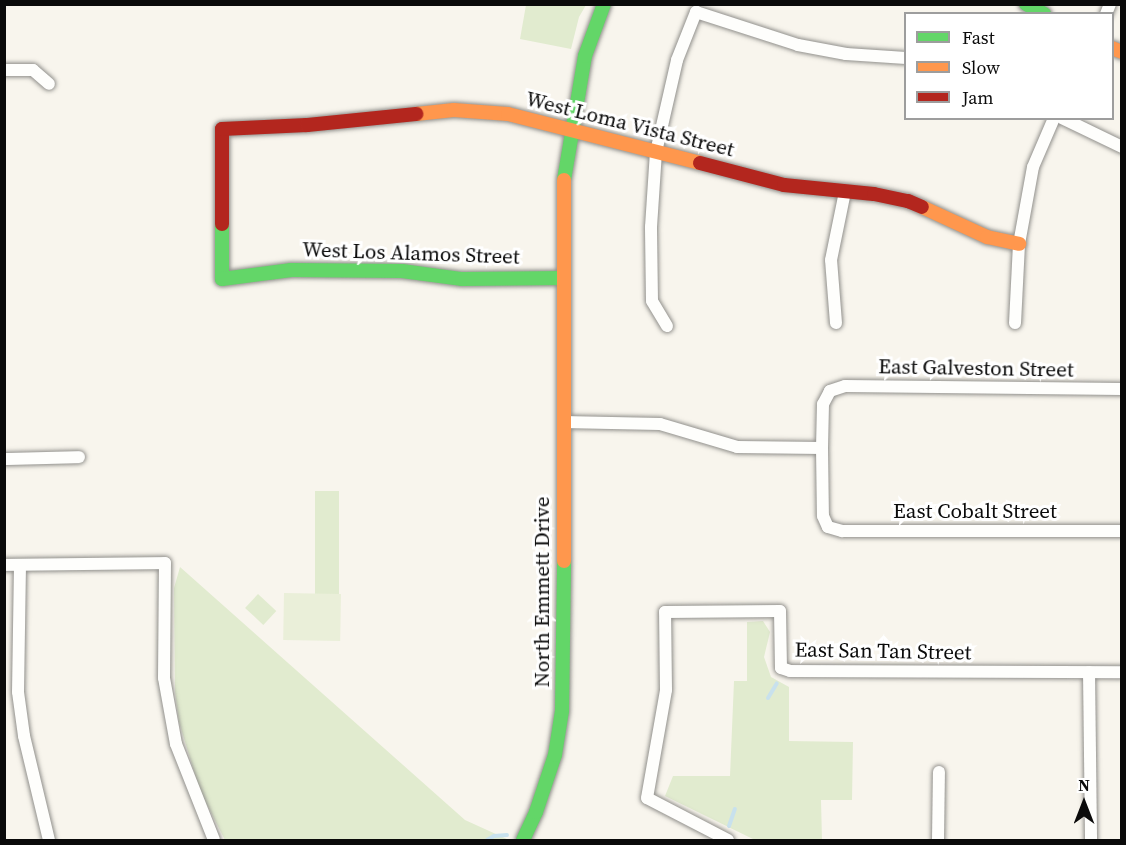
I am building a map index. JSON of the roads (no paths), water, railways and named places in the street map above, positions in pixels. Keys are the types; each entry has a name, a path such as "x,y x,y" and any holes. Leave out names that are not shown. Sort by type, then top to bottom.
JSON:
{"street":[{"name":"North Emmett Drive","path":"523,840 536,812 555,755 562,711 564,660 564,182 585,56 604,4"},
{"path":"1026,4 1040,12"},
{"path":"667,326 652,301 651,227 656,152 677,60 696,12 798,45 846,54 904,58"},
{"path":"4,70 33,70 49,84"},
{"name":"West Loma Vista Street","path":"222,279 222,129 308,125 454,110 508,114 784,184 908,201 987,237 1019,244"},
{"path":"1015,323 1019,244 1033,167 1053,120"},
{"path":"1066,120 1122,147"},
{"path":"836,323 831,260 845,192"},
{"name":"West Los Alamos Street","path":"222,279 291,270 402,271 462,279 563,278"},
{"name":"East Galveston Street","path":"822,448 823,404 830,391 845,386 1122,389"},
{"path":"563,422 660,424 737,447 822,448"},
{"name":"East Cobalt Street","path":"822,448 823,516 828,527 842,531 1122,531"},
{"path":"4,459 79,457"},
{"path":"4,565 165,563 164,678 174,733 192,790 214,840"},
{"path":"20,565 18,692 26,747 49,840"},
{"name":"East San Tan Street","path":"723,839 647,798 666,690 665,612 780,611 781,668 790,671 1122,672"},
{"path":"1089,672 1091,840"},
{"path":"938,840 939,772"}],"waterway":[{"path":"768,698 777,683"},
{"path":"729,826 735,809"},
{"path":"487,840 494,836 507,835"}]}
